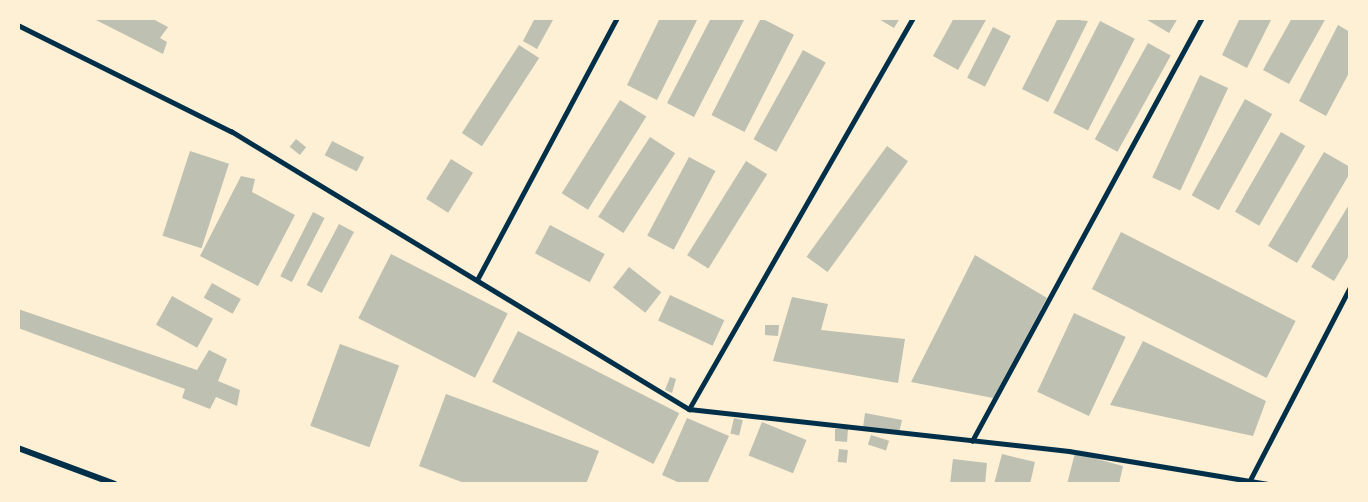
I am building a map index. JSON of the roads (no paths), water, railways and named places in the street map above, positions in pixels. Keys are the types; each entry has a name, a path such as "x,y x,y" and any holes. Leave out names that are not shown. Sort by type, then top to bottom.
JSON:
{"street":[{"path":"18,448 115,484"}],"lane":[{"path":"477,280 617,18"},
{"path":"688,409 913,18"},
{"path":"972,441 1202,18"},
{"path":"18,25 231,131 688,409 1069,451 1269,484"},
{"path":"1249,482 1350,286"}]}
